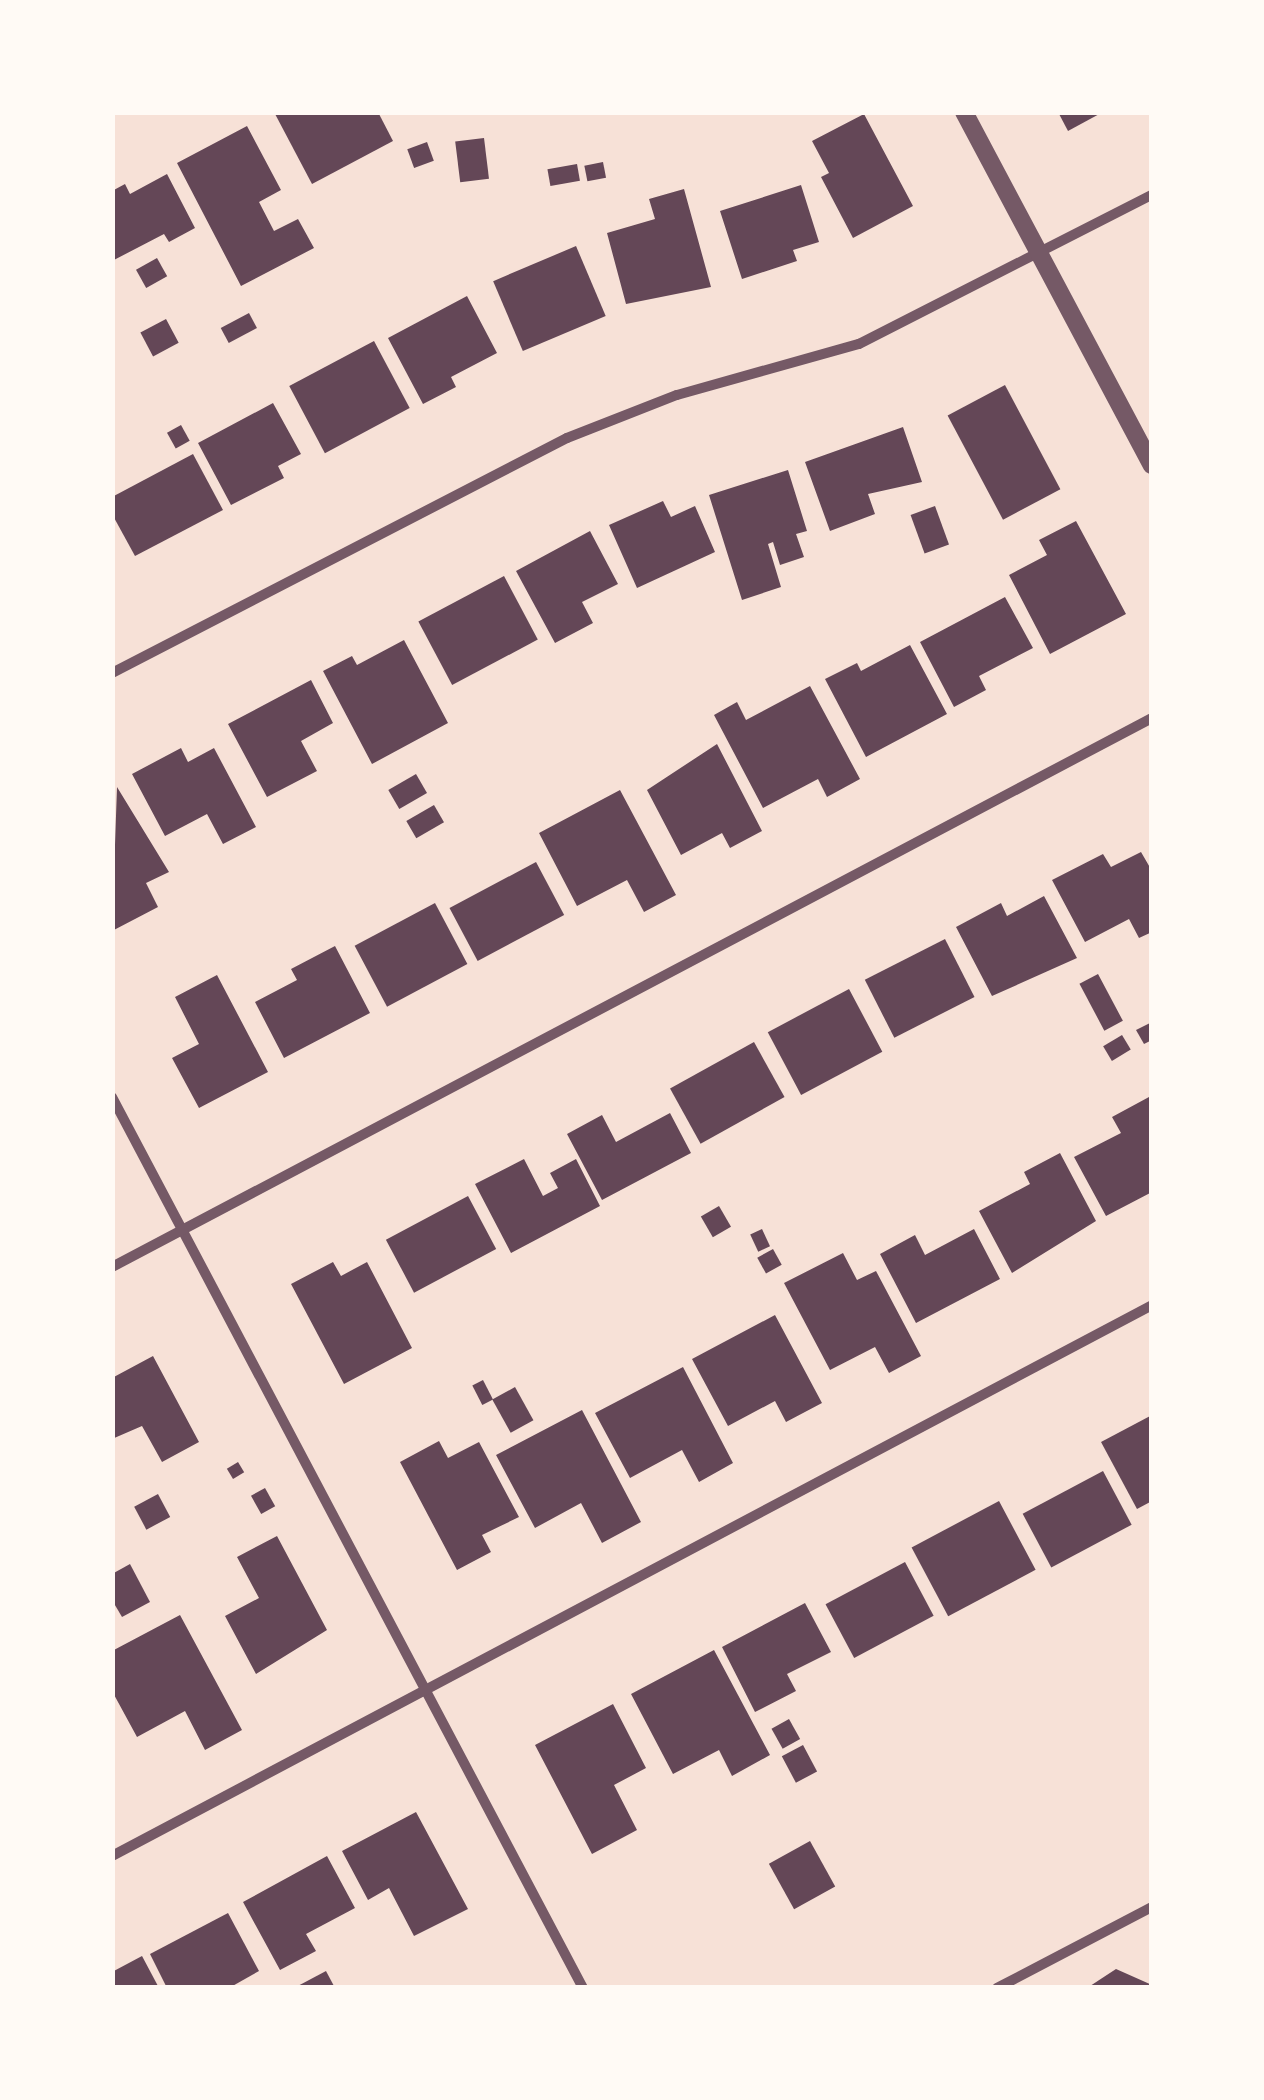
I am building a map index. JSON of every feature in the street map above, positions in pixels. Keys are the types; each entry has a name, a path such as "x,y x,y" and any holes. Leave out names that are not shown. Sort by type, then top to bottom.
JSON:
{"street":[{"path":"964,112 1152,465"},
{"path":"112,673 566,438 677,395 858,344 1152,195"},
{"path":"112,1268 1152,718"},
{"path":"112,1097 422,1690 583,1988"},
{"path":"112,1856 1152,1305"},
{"path":"997,1988 1152,1907"}],"building":[{"path":"274,112 378,112 393,141 312,184"},
{"path":"1058,112 1103,112 1068,131"},
{"path":"864,114 913,206 853,238 821,177 829,173 812,141"},
{"path":"247,126 281,190 259,202 274,231 298,219 314,248 241,286 177,163"},
{"path":"484,138 489,179 460,182 455,142"},
{"path":"427,142 434,161 414,168 407,149"},
{"path":"603,162 606,178 587,181 584,166"},
{"path":"577,164 580,181 550,186 547,169"},
{"path":"167,174 195,228 169,242 164,234 112,261 112,191 125,184 130,194"},
{"path":"801,185 819,242 793,250 797,261 742,279 720,211"},
{"path":"684,189 711,287 626,304 607,233 655,219 649,199"},
{"path":"576,246 606,316 523,351 493,281"},
{"path":"157,258 167,276 146,288 136,270"},
{"path":"467,296 497,353 451,377 456,387 423,404 388,338"},
{"path":"249,313 257,328 229,343 221,328"},
{"path":"166,319 179,343 153,356 140,333"},
{"path":"374,341 410,408 325,453 289,386"},
{"path":"1005,385 1060,489 1003,520 948,416"},
{"path":"273,403 301,454 278,466 284,478 231,505 198,443"},
{"path":"181,425 190,441 176,449 167,433"},
{"path":"903,427 922,482 868,494 875,514 830,531 805,462"},
{"path":"193,454 223,510 135,556 112,514 112,497"},
{"path":"788,470 807,531 796,534 804,557 780,565 773,542 768,544 781,587 742,600 709,495"},
{"path":"663,501 671,517 695,506 715,552 637,588 609,525"},
{"path":"935,506 949,545 925,553 911,515"},
{"path":"1076,521 1126,614 1050,654 1009,575 1047,555 1039,540"},
{"path":"590,531 618,584 582,602 593,623 555,643 516,571"},
{"path":"504,576 538,640 452,685 418,622"},
{"path":"1005,597 1033,648 979,676 986,690 954,707 920,642"},
{"path":"404,640 448,723 372,764 323,671 352,656 357,665"},
{"path":"910,645 947,714 866,757 825,679 857,663 861,671"},
{"path":"311,680 333,723 301,741 317,771 267,797 228,724"},
{"path":"810,686 860,779 827,797 818,779 763,808 714,715 737,702 746,720"},
{"path":"717,744 762,831 730,848 722,833 681,855 647,790"},
{"path":"181,748 188,762 214,748 256,827 223,844 207,814 165,836 132,774"},
{"path":"416,774 427,793 399,809 388,790"},
{"path":"117,787 169,872 146,883 158,907 112,931"},
{"path":"620,790 676,895 644,912 627,880 577,906 539,833"},
{"path":"434,805 444,822 416,838 406,821"},
{"path":"1141,852 1152,871 1152,932 1139,938 1129,919 1085,942 1052,880 1103,854 1111,867"},
{"path":"536,862 564,915 478,961 449,908"},
{"path":"1044,896 1077,958 992,996 956,927 1001,903 1007,916"},
{"path":"435,903 467,964 387,1007 355,946"},
{"path":"945,939 975,997 894,1038 865,980"},
{"path":"335,946 370,1013 284,1058 255,1002 297,980 291,969"},
{"path":"1098,974 1123,1021 1104,1031 1079,984"},
{"path":"217,975 268,1072 199,1108 172,1058 199,1044 175,997"},
{"path":"849,989 882,1052 801,1095 768,1032"},
{"path":"1152,1022 1152,1040 1144,1044 1136,1030"},
{"path":"1122,1035 1131,1050 1112,1061 1103,1046"},
{"path":"754,1042 785,1097 701,1144 670,1089"},
{"path":"1149,1097 1152,1192 1106,1216 1074,1157 1121,1133 1112,1117"},
{"path":"670,1113 691,1153 602,1200 567,1134 602,1115 616,1142"},
{"path":"1060,1153 1096,1221 1012,1273 979,1211 1030,1184 1024,1172"},
{"path":"524,1159 543,1196 558,1188 550,1173 576,1159 600,1206 511,1253 475,1184"},
{"path":"468,1196 496,1249 414,1293 386,1240"},
{"path":"719,1206 731,1227 713,1237 701,1216"},
{"path":"762,1229 770,1246 758,1252 750,1234"},
{"path":"974,1229 1000,1279 916,1323 880,1254 915,1235 925,1255"},
{"path":"773,1249 782,1265 766,1273 757,1258"},
{"path":"843,1253 857,1280 876,1271 921,1356 889,1373 875,1347 830,1370 784,1283"},
{"path":"333,1262 341,1276 367,1262 412,1348 344,1384 291,1284"},
{"path":"775,1315 822,1403 786,1422 775,1401 728,1426 692,1359"},
{"path":"153,1356 199,1442 162,1462 142,1426 112,1439 112,1378"},
{"path":"683,1367 733,1463 699,1482 682,1450 630,1478 595,1413"},
{"path":"483,1380 493,1400 482,1405 472,1385"},
{"path":"515,1387 533,1420 511,1433 492,1400"},
{"path":"582,1410 641,1522 602,1543 581,1503 535,1528 496,1455"},
{"path":"1152,1415 1152,1501 1137,1509 1101,1442"},
{"path":"439,1441 448,1458 479,1442 519,1517 482,1535 491,1552 457,1570 400,1462"},
{"path":"238,1462 244,1472 233,1479 227,1469"},
{"path":"1103,1471 1132,1525 1051,1568 1023,1514"},
{"path":"265,1488 275,1506 261,1514 251,1496"},
{"path":"158,1494 170,1517 146,1530 134,1507"},
{"path":"999,1501 1036,1570 948,1616 912,1547"},
{"path":"277,1536 327,1630 256,1674 225,1616 259,1598 237,1557"},
{"path":"905,1562 934,1616 854,1658 826,1604"},
{"path":"130,1564 150,1602 122,1617 112,1600 112,1574"},
{"path":"805,1603 831,1652 787,1674 796,1691 755,1712 722,1647"},
{"path":"180,1615 242,1730 205,1750 185,1711 137,1737 112,1691 112,1651"},
{"path":"714,1650 770,1755 732,1776 719,1750 673,1774 631,1694"},
{"path":"613,1704 646,1768 614,1785 637,1830 592,1854 535,1745"},
{"path":"789,1719 800,1739 783,1749 772,1729"},
{"path":"803,1745 817,1771 796,1783 782,1756"},
{"path":"416,1812 468,1909 414,1936 389,1888 368,1900 342,1851"},
{"path":"810,1841 835,1886 794,1909 769,1864"},
{"path":"327,1856 355,1908 306,1934 316,1951 280,1970 243,1902"},
{"path":"228,1913 259,1971 229,1988 167,1988 150,1954"},
{"path":"142,1956 159,1988 112,1988 112,1972"},
{"path":"1116,1969 1152,1985 1152,1988 1087,1988"},
{"path":"326,1971 335,1988 294,1988"}]}
